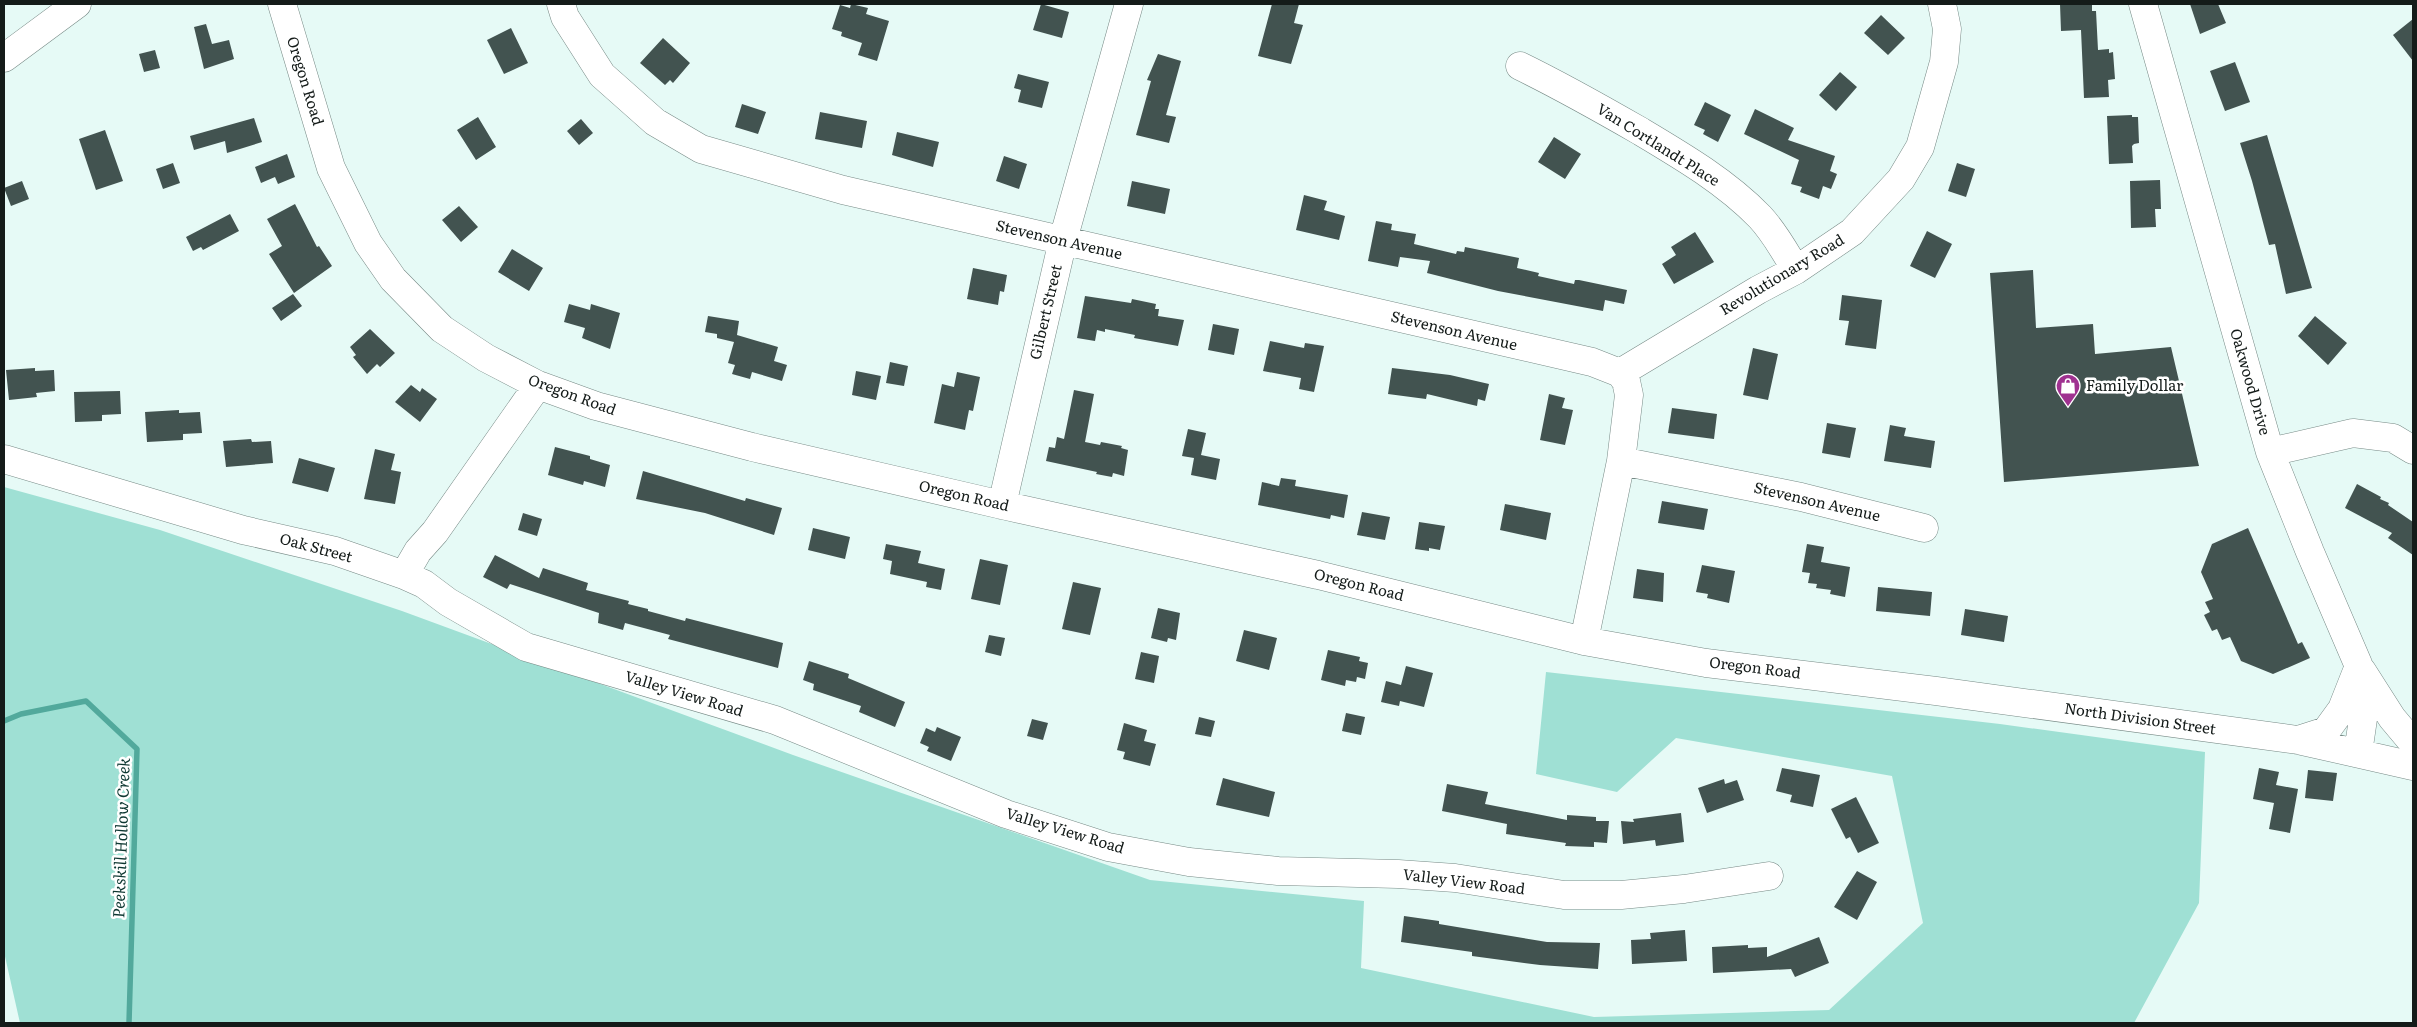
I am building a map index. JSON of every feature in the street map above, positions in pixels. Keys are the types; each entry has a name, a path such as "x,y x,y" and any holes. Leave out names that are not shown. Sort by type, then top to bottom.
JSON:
{"street":[{"path":"4,58 77,4"},
{"name":"Oregon Road","path":"282,4 331,168 368,243 393,279 442,329 486,358 538,385 596,406 752,447 1002,506 1318,575 1584,641 1706,663 1865,682"},
{"name":"Stevenson Avenue","path":"561,4 565,17 602,75 655,122 701,149 843,190 1592,362 1620,373"},
{"name":"Gilbert Street","path":"1002,506 1063,240 1129,4"},
{"name":"Revolutionary Road","path":"1620,373 1758,290 1796,270 1852,232 1901,179 1920,147 1944,62 1947,29 1942,4"},
{"name":"Oakwood Drive","path":"2144,4 2270,452 2358,664 2364,712 2358,753"},
{"name":"Van Cortlandt Place","path":"1520,66 1572,92 1674,151 1730,190 1760,217 1779,240 1796,270"},
{"path":"1584,641 1621,461 1629,396 1626,381 1620,373"},
{"path":"404,575 418,551 435,532 538,385"},
{"path":"2270,452 2353,433 2393,438 2413,450"},
{"name":"Oak Street","path":"4,459 243,530 334,551 404,575"},
{"name":"Stevenson Avenue","path":"1621,461 1801,497 1924,528"},
{"name":"Valley View Road","path":"404,575 424,584 448,602 526,647 775,720 1006,814 1108,846 1189,862 1278,871 1455,878 1564,895 1621,895 1684,889 1769,876"},
{"path":"2298,740 2326,731 2342,709 2354,683 2358,664"},
{"path":"2358,664 2392,718 2413,743"},
{"name":"North Division Street","path":"1865,682 2298,740 2413,766"}],"green space":[{"path":"4,487 160,530 402,611 793,755 1150,880 1364,901 1361,968 1594,1017 1829,1010 1923,923 1892,776 1676,738 1617,792 1536,774 1546,672 2000,724 2205,752 2199,903 2134,1023 20,1023 4,952"}],"building":[{"path":"851,4 868,8 866,14 889,21 877,61 858,55 862,43 841,36 842,32 832,29 840,5 850,8"},
{"path":"1041,4 1069,12 1062,38 1033,30"},
{"path":"1272,4 1299,4 1294,23 1303,25 1291,64 1258,56"},
{"path":"2060,4 2092,4 2092,11 2096,11 2098,50 2109,49 2109,53 2113,52 2115,79 2108,80 2109,97 2084,98 2081,30 2061,31"},
{"path":"2190,4 2218,4 2226,23 2200,34"},
{"path":"1881,15 1905,38 1888,55 1864,33"},
{"path":"2413,19 2413,61 2393,35"},
{"path":"206,24 212,44 229,40 234,59 204,69 194,27"},
{"path":"511,28 528,63 504,74 487,40"},
{"path":"663,38 690,63 673,83 670,80 665,85 640,63"},
{"path":"155,50 160,68 144,72 139,54"},
{"path":"1158,54 1181,61 1166,115 1176,117 1169,143 1136,135 1151,81 1147,80"},
{"path":"2235,62 2250,102 2225,111 2210,71"},
{"path":"1840,72 1857,87 1836,111 1819,95"},
{"path":"1018,74 1049,82 1042,108 1018,102 1021,90 1014,88"},
{"path":"1705,102 1731,115 1718,142 1703,134 1705,130 1694,125"},
{"path":"742,104 766,112 758,134 735,127"},
{"path":"1755,109 1794,128 1788,140 1835,156 1830,171 1837,174 1831,189 1823,186 1819,199 1800,192 1802,187 1791,184 1799,160 1744,134"},
{"path":"820,112 867,121 862,148 815,139"},
{"path":"2132,115 2132,117 2138,117 2139,143 2132,146 2133,163 2109,164 2107,116"},
{"path":"478,117 496,147 476,160 457,130"},
{"path":"254,118 262,142 227,153 225,141 194,150 190,136"},
{"path":"581,119 593,133 579,145 567,131"},
{"path":"105,130 123,181 96,190 79,139"},
{"path":"897,132 939,142 933,167 892,155"},
{"path":"2267,135 2312,288 2286,294 2275,244 2269,245 2240,143"},
{"path":"1554,137 1581,154 1565,179 1538,162"},
{"path":"287,154 295,177 278,184 275,177 261,183 255,167"},
{"path":"1004,156 1027,164 1019,189 996,181"},
{"path":"173,163 180,183 163,189 156,169"},
{"path":"1957,163 1975,169 1966,197 1948,191"},
{"path":"2160,180 2161,209 2155,209 2156,227 2131,228 2130,181"},
{"path":"22,181 29,199 11,206 4,188"},
{"path":"1132,181 1170,189 1165,214 1127,206"},
{"path":"1304,195 1327,201 1324,210 1345,216 1339,240 1296,230"},
{"path":"295,204 317,247 319,246 332,266 294,293 269,254 282,246 267,219"},
{"path":"459,206 478,227 461,242 442,220"},
{"path":"230,214 239,231 203,250 201,247 193,251 186,237"},
{"path":"1376,221 1392,224 1391,230 1416,234 1414,244 1456,254 1457,251 1464,252 1465,247 1519,258 1517,268 1539,273 1538,276 1574,284 1575,280 1579,280 1627,290 1624,304 1605,300 1603,311 1498,291 1427,273 1430,261 1400,257 1398,267 1368,261"},
{"path":"1927,231 1952,244 1935,278 1910,266"},
{"path":"1695,232 1714,262 1674,284 1662,264 1676,255 1671,247"},
{"path":"512,249 543,268 529,291 498,272"},
{"path":"973,268 1007,275 1004,292 1000,291 998,305 967,299"},
{"path":"2033,270 2036,328 2093,324 2095,354 2171,347 2199,466 2004,482 1990,273"},
{"path":"293,294 302,306 281,321 272,308"},
{"path":"1842,295 1882,300 1876,349 1845,345 1849,321 1839,320"},
{"path":"1085,296 1131,303 1132,299 1156,304 1155,309 1159,309 1158,316 1184,320 1178,346 1134,338 1135,335 1105,329 1105,332 1097,330 1095,341 1077,338"},
{"path":"569,304 590,310 591,304 620,313 610,349 582,338 585,328 564,322"},
{"path":"708,316 739,321 737,335 778,347 774,361 787,365 782,381 752,372 750,379 732,374 735,365 728,363 734,342 717,338 717,334 705,332"},
{"path":"2315,316 2347,343 2328,365 2298,336"},
{"path":"1213,324 1239,329 1234,355 1208,350"},
{"path":"370,329 395,353 380,367 377,364 367,374 353,357 356,355 350,347"},
{"path":"1270,341 1304,348 1305,343 1324,346 1314,392 1299,389 1301,378 1263,371"},
{"path":"1753,348 1778,354 1768,400 1743,395"},
{"path":"890,362 908,366 904,386 886,383"},
{"path":"35,368 35,371 54,370 55,391 36,393 37,397 9,400 6,370"},
{"path":"1392,368 1450,375 1489,384 1485,401 1478,399 1477,406 1427,394 1426,399 1388,394"},
{"path":"856,371 881,376 876,400 852,395"},
{"path":"957,372 980,377 973,411 969,410 965,430 934,423 942,384 954,387"},
{"path":"411,385 420,392 422,388 437,399 420,422 395,402"},
{"path":"1074,390 1094,394 1085,442 1100,445 1101,442 1122,446 1121,448 1128,450 1124,476 1113,473 1112,477 1096,474 1097,472 1046,461 1049,447 1055,448 1057,437 1064,439"},
{"path":"120,391 121,414 102,415 102,421 75,422 74,392"},
{"path":"1549,394 1565,398 1562,408 1573,410 1565,445 1540,440"},
{"path":"1672,408 1717,414 1714,439 1668,433"},
{"path":"179,410 179,413 200,412 202,433 183,434 183,440 147,442 145,412"},
{"path":"1827,423 1856,428 1850,458 1822,453"},
{"path":"1890,425 1906,428 1904,436 1935,441 1931,468 1884,461"},
{"path":"1188,429 1206,433 1201,455 1220,459 1216,480 1191,475 1194,458 1182,456"},
{"path":"251,439 252,442 271,441 273,463 226,467 223,441"},
{"path":"555,447 590,456 590,459 610,465 605,487 584,481 583,485 548,475"},
{"path":"375,449 395,454 391,470 401,472 395,504 364,499"},
{"path":"299,458 335,468 328,492 292,483"},
{"path":"643,471 745,501 746,498 782,508 774,535 705,513 636,499"},
{"path":"1281,478 1296,480 1295,486 1348,495 1344,518 1331,515 1330,519 1258,505 1262,482 1279,486"},
{"path":"2357,484 2381,497 2380,499 2389,503 2388,505 2413,522 2413,555 2388,538 2392,533 2345,508"},
{"path":"1662,501 1708,509 1704,530 1658,523"},
{"path":"1505,504 1551,513 1546,540 1500,530"},
{"path":"1362,512 1390,517 1385,540 1357,535"},
{"path":"523,513 542,519 537,536 518,530"},
{"path":"1419,522 1445,526 1440,550 1429,548 1429,551 1415,549"},
{"path":"813,528 850,537 845,559 808,550"},
{"path":"2248,528 2298,644 2302,642 2310,658 2273,674 2241,661 2230,637 2222,640 2217,629 2212,631 2204,615 2210,612 2205,602 2213,599 2201,572 2212,544"},
{"path":"886,544 921,551 918,563 945,569 941,590 926,587 927,582 890,574 892,561 883,559"},
{"path":"1807,544 1824,547 1821,562 1850,567 1845,597 1830,594 1831,590 1816,588 1817,584 1808,583 1810,573 1802,572"},
{"path":"495,555 539,578 543,568 588,583 586,590 629,601 628,604 648,609 648,611 685,621 686,618 783,643 778,668 668,639 670,635 625,623 623,630 598,623 599,613 510,584 507,589 483,577"},
{"path":"980,559 1008,565 1000,605 971,599"},
{"path":"1702,565 1735,571 1729,603 1707,598 1708,594 1696,592"},
{"path":"1637,569 1664,573 1663,602 1633,598"},
{"path":"1073,582 1101,588 1090,635 1062,629"},
{"path":"1878,587 1932,592 1930,616 1876,611"},
{"path":"1158,608 1180,613 1176,640 1168,638 1167,642 1151,638"},
{"path":"1965,609 2008,616 2004,642 1961,635"},
{"path":"1244,630 1277,638 1269,670 1236,661"},
{"path":"989,635 1005,638 1001,656 985,652"},
{"path":"1328,650 1360,657 1359,661 1368,663 1365,679 1357,677 1356,682 1346,680 1345,686 1321,680"},
{"path":"1141,652 1159,656 1154,683 1135,679"},
{"path":"809,661 849,674 848,678 905,702 895,727 859,712 861,706 813,690 814,684 803,680"},
{"path":"1406,666 1433,673 1424,707 1400,701 1399,706 1381,702 1386,681 1401,685"},
{"path":"1346,713 1365,717 1361,735 1342,731"},
{"path":"1199,717 1215,721 1211,737 1195,734"},
{"path":"1032,719 1048,723 1043,740 1027,736"},
{"path":"1124,723 1147,730 1144,741 1156,744 1150,766 1123,759 1125,752 1117,750"},
{"path":"937,727 961,737 951,761 927,751 929,747 920,743 926,728 935,732"},
{"path":"1782,768 1820,775 1813,807 1790,802 1792,795 1776,791"},
{"path":"2259,768 2279,772 2276,785 2298,789 2290,833 2269,829 2274,803 2253,799"},
{"path":"2308,770 2337,773 2333,801 2305,798"},
{"path":"1223,778 1275,792 1269,817 1216,805"},
{"path":"1724,779 1725,784 1737,780 1744,800 1707,813 1698,788"},
{"path":"1447,784 1488,792 1485,804 1567,820 1567,815 1596,817 1596,821 1609,821 1607,843 1594,842 1594,847 1565,846 1566,843 1506,834 1507,824 1442,811"},
{"path":"1856,797 1879,843 1858,853 1850,837 1846,839 1831,809"},
{"path":"1681,813 1684,842 1656,846 1655,840 1623,844 1621,821 1634,822 1633,819"},
{"path":"1857,871 1877,882 1857,920 1834,907"},
{"path":"1404,916 1439,921 1439,924 1547,942 1600,943 1598,969 1540,965 1472,956 1472,952 1401,942"},
{"path":"1685,930 1687,961 1632,964 1631,940 1651,939 1650,933"},
{"path":"1819,937 1829,963 1795,977 1791,969 1713,973 1712,947 1748,945 1748,948 1767,947 1767,957"}],"waterway":[{"name":"Peekskill Hollow Creek","path":"4,721 21,714 86,701 137,749 129,1023"}],"place":[{"name":"Family Dollar","path":"2068,407"}]}
